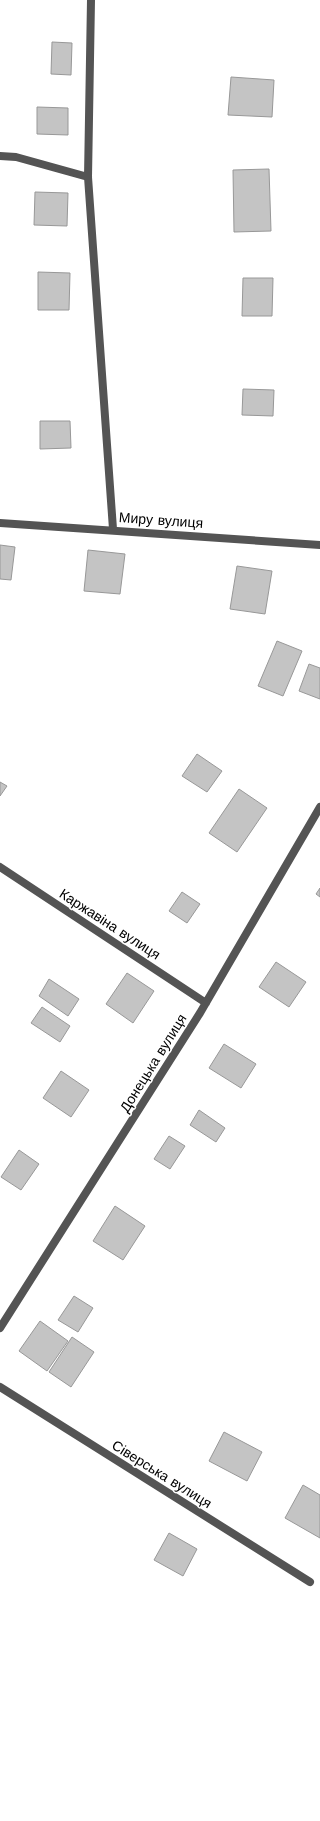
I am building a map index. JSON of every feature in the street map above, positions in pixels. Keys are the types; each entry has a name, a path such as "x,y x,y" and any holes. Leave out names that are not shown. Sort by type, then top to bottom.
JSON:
{"street":[{"path":"91,0 88,177 113,529"},
{"path":"0,156 16,157 88,177"},
{"name":"Миру вулиця","path":"0,523 113,529 320,545"},
{"name":"Донецька вулиця","path":"0,1328 206,1003 320,807"},
{"name":"Каржавіна вулиця","path":"0,867 206,1003"},
{"name":"Сіверська вулиця","path":"0,1387 310,1582"}],"building":[{"path":"52,42 72,43 71,75 51,74"},
{"path":"231,77 274,80 272,117 228,115"},
{"path":"37,107 68,108 68,135 37,134"},
{"path":"269,169 271,231 234,232 233,170"},
{"path":"35,192 68,193 67,226 34,225"},
{"path":"38,272 70,273 69,310 38,310"},
{"path":"243,278 273,278 272,316 242,316"},
{"path":"243,389 274,390 273,416 242,415"},
{"path":"40,421 70,421 71,448 40,449"},
{"path":"0,545 15,547 11,580 0,579"},
{"path":"88,550 125,554 120,594 84,591"},
{"path":"237,566 272,571 265,614 230,609"},
{"path":"277,641 302,651 283,696 258,686"},
{"path":"309,664 320,668 320,699 299,691"},
{"path":"197,754 222,771 207,792 182,776"},
{"path":"0,782 7,786 0,796"},
{"path":"239,789 267,808 237,852 209,833"},
{"path":"320,888 320,897 316,894"},
{"path":"182,892 200,904 187,923 169,911"},
{"path":"276,962 306,982 289,1007 259,987"},
{"path":"127,973 154,991 133,1023 106,1004"},
{"path":"49,979 79,999 68,1016 39,996"},
{"path":"42,1007 70,1026 60,1042 31,1023"},
{"path":"224,1044 256,1064 241,1088 209,1068"},
{"path":"61,1071 89,1090 71,1117 43,1098"},
{"path":"199,1110 225,1128 216,1142 190,1125"},
{"path":"169,1136 185,1146 170,1169 154,1159"},
{"path":"19,1150 39,1164 21,1190 1,1177"},
{"path":"115,1206 145,1226 123,1260 93,1241"},
{"path":"74,1296 93,1308 78,1332 58,1320"},
{"path":"40,1321 68,1341 47,1371 19,1351"},
{"path":"72,1337 94,1352 71,1387 49,1372"},
{"path":"224,1432 262,1452 247,1481 209,1461"},
{"path":"303,1485 320,1495 320,1538 285,1518"},
{"path":"169,1533 197,1549 183,1576 154,1560"}]}
